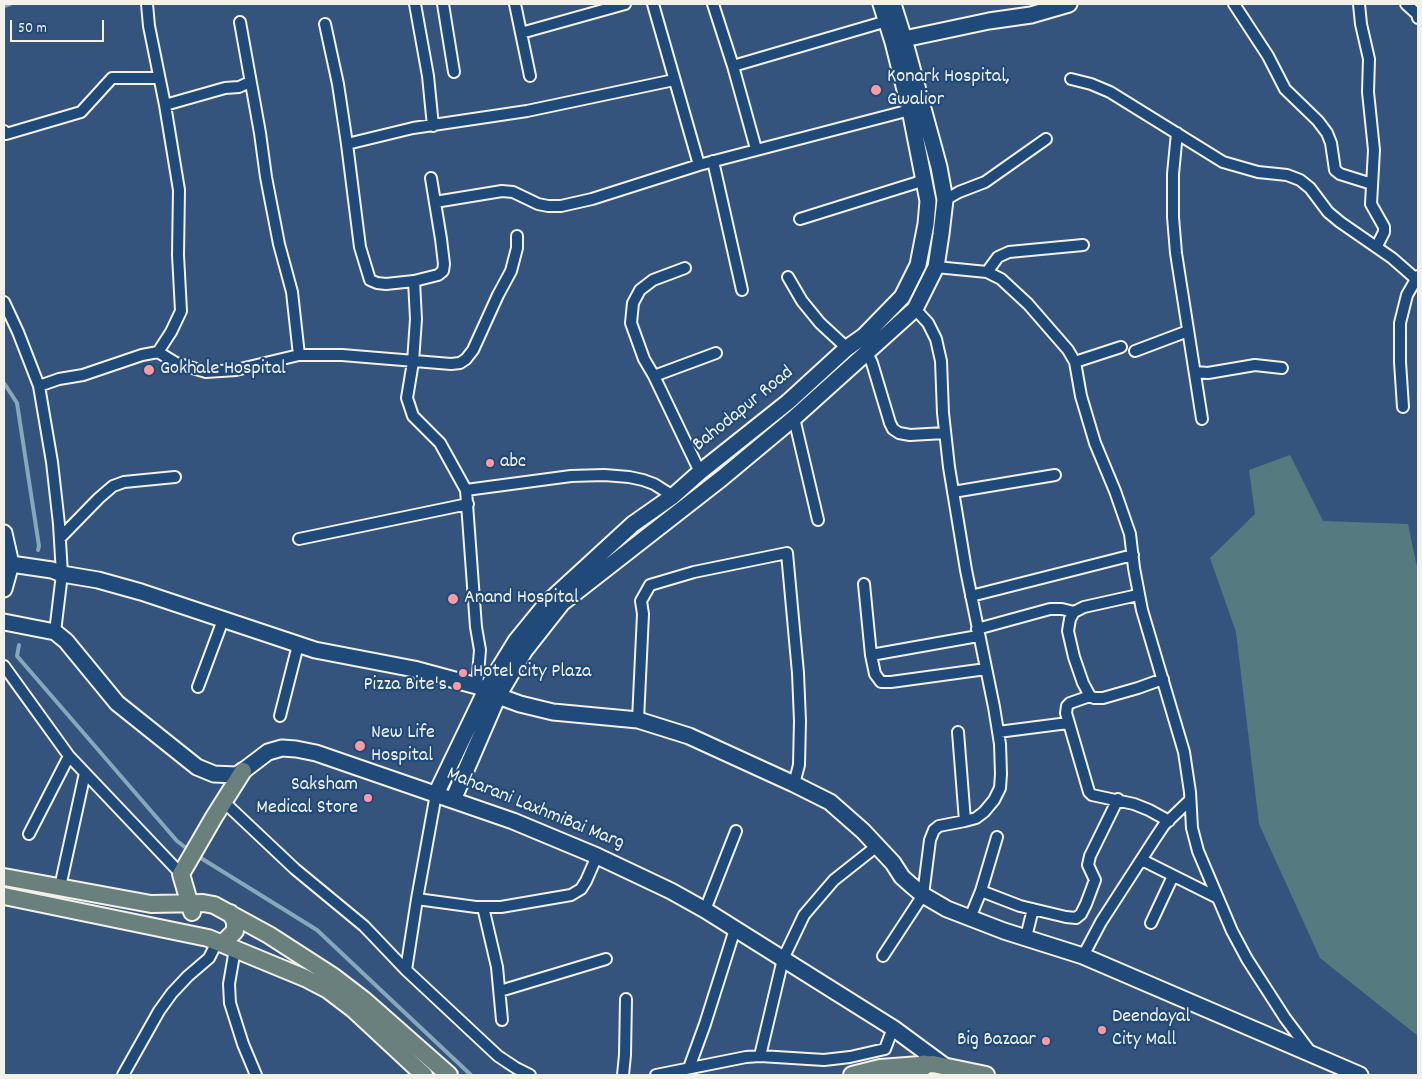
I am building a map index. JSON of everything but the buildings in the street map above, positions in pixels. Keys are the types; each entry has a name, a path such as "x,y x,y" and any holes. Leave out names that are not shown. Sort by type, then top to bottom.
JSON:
{"main road":[{"name":"Bahodapur Road","path":"436,794 487,691 516,641 547,603 633,524 673,496 788,402 847,348 864,336 902,296 918,265 926,224 928,201 910,110 881,4"},
{"path":"453,800 487,691 525,650 562,603 794,418 915,309 936,267 944,200 938,167 904,39 892,4"},
{"path":"904,39 989,20 1031,15 1069,4"},
{"path":"4,533 11,564 4,589"},
{"path":"11,564 52,570 62,574 98,580 142,592 298,645 348,657 414,669 487,691 520,704 553,712 638,720 688,736 830,802 850,818 877,846 893,863 902,877 923,895 947,910 1083,956 1360,1075"},
{"path":"4,622 55,632 66,641 117,703 197,767 214,774 236,775 244,771"},
{"name":"Maharani LaxhmiBai Marg","path":"244,771 268,752 282,748 296,749 316,753 513,820 597,856 705,910 893,1028 948,1071"},
{"path":"196,935 195,907 181,874 244,771"},
{"path":"4,877 151,904 195,907 214,905 297,952 334,977 364,1000 449,1075"},
{"path":"4,896 196,935 304,978 328,990 353,1008 424,1075"},
{"path":"225,945 235,931 235,921 230,913"},
{"name":"Maharani LaxhmiBai Marg","path":"852,1075 880,1068 986,1075"}],"street":[{"path":"147,4 149,26 165,105 179,190 178,255 181,311 172,332 158,352"},
{"path":"415,4 428,76 433,126"},
{"path":"443,4 454,72"},
{"path":"515,4 530,76"},
{"path":"521,33 624,4"},
{"path":"653,4 699,165"},
{"path":"713,4 733,66 756,149"},
{"path":"1234,4 1268,56 1285,90 1318,121 1327,133 1331,143 1335,170 1340,174 1372,184"},
{"path":"1359,4 1361,24 1369,59 1367,85 1375,160 1371,204 1384,227 1384,232 1376,246"},
{"path":"1406,4 1418,15"},
{"path":"733,66 887,21"},
{"path":"240,22 279,244 292,292 299,356"},
{"path":"325,24 347,144 360,247 370,280 386,284 414,281 438,275 442,271 444,264 431,178"},
{"path":"4,131 6,134 82,112 112,78 159,78"},
{"path":"1071,79 1091,84 1110,92 1224,162 1258,172 1287,175 1300,180 1310,188 1328,212 1350,231 1376,246 1417,277 1407,295 1400,323 1403,407"},
{"path":"347,144 395,132 527,111 674,80"},
{"path":"165,105 250,82"},
{"path":"434,202 502,191 513,192 538,204 561,206 592,199 756,149 910,110"},
{"path":"1178,133 1173,174 1173,217 1176,253 1202,419"},
{"path":"944,200 958,192 985,182 1046,139"},
{"path":"713,161 742,290"},
{"path":"800,219 925,180"},
{"path":"39,386 59,379 91,373 142,355 158,352 176,363 206,372 236,370 299,356 342,355 413,362 460,363 473,350 511,271 517,248 517,236"},
{"path":"987,272 998,257 1009,252 1083,245"},
{"path":"936,267 987,272 1001,279 1028,304 1068,350 1075,362 1081,396 1095,443 1130,534 1138,595 1184,752 1194,839 1232,931 1247,959 1285,1018 1314,1056"},
{"path":"686,268 653,280 640,290 633,303 631,323 644,359 700,472"},
{"path":"788,276 802,301 820,323 847,348"},
{"path":"414,281 416,319 413,362 407,398 413,416 440,443 466,490 476,627 487,691"},
{"path":"4,302 39,386 52,462 62,574 55,632"},
{"path":"883,956 923,895 930,840 934,830 948,823 976,818 984,812 994,800 1000,788 1001,774 998,732 953,492 945,433 940,361 936,339 928,323 915,309"},
{"path":"1135,350 1188,331"},
{"path":"1075,362 1120,347"},
{"path":"654,376 716,353"},
{"path":"867,353 893,429 898,433 910,435 945,433"},
{"path":"1195,372 1208,373 1255,365 1282,368"},
{"path":"794,418 818,520"},
{"path":"953,492 1055,474"},
{"path":"466,490 571,476 604,475 643,480 654,484 673,496"},
{"path":"60,538 113,486 124,482 175,476"},
{"path":"299,539 468,504"},
{"path":"638,720 642,654 643,614 641,601 650,585 694,572 787,553 798,673 800,721 799,765 794,784"},
{"path":"971,596 1133,555"},
{"path":"864,584 871,655 875,674 881,682 986,669"},
{"path":"1090,696 1083,683 1074,657 1068,631 1070,619 1074,612 1084,607 1138,595"},
{"path":"871,655 978,632 1050,609 1074,612"},
{"path":"198,687 223,620"},
{"path":"280,716 298,645"},
{"path":"4,666 68,756 181,874"},
{"path":"1163,679 1103,698 1090,696 1070,702 1066,713 1088,792 1092,795 1118,799 1149,810 1169,821"},
{"path":"998,732 1068,723"},
{"path":"958,732 965,821"},
{"path":"29,834 68,756"},
{"path":"60,887 85,773"},
{"path":"406,970 436,794"},
{"path":"981,891 1033,910 1072,918 1081,914 1095,880 1088,866 1090,856 1118,799"},
{"path":"1083,956 1101,922 1154,840 1169,821 1190,800"},
{"path":"224,802 295,869 364,926 406,970 498,1056 530,1075"},
{"path":"705,910 736,831"},
{"path":"970,918 981,891 997,837"},
{"path":"760,1056 783,959 804,915 834,880 877,846"},
{"path":"417,899 483,907 501,907 571,895 581,889 597,856"},
{"path":"1142,860 1218,898"},
{"path":"1151,923 1173,876"},
{"path":"483,907 497,967 502,1020"},
{"path":"1026,937 1033,910"},
{"path":"689,1068 735,928"},
{"path":"123,1075 159,1011 188,976 225,945"},
{"path":"225,945 230,1003 243,1044 256,1075"},
{"path":"500,991 606,960"},
{"path":"623,1075 626,999"},
{"path":"656,1075 760,1056 824,1060 850,1057 885,1049 893,1028"}],"green space":[{"path":"1290,455 1323,521 1408,524 1418,572 1418,1036 1320,958 1259,824 1236,632 1210,558 1255,514 1249,470"}],"waterway":[{"path":"4,6 10,4"},
{"path":"4,383 17,403 39,546 38,550"},
{"path":"19,645 17,656 177,841 190,851"},
{"path":"196,855 317,930 471,1075"}],"place":[{"name":"Konark Hospital, Gwalior","path":"876,90"},
{"name":"Gokhale Hospital","path":"149,370"},
{"name":"abc","path":"490,463"},
{"name":"Anand Hospital","path":"453,599"},
{"name":"Hotel City Plaza","path":"463,673"},
{"name":"Pizza Bite's","path":"457,686"},
{"name":"New Life Hospital","path":"360,746"},
{"name":"Saksham Medical Store","path":"368,798"},
{"name":"Deendayal City Mall","path":"1102,1030"},
{"name":"Big Bazaar","path":"1046,1041"}]}
